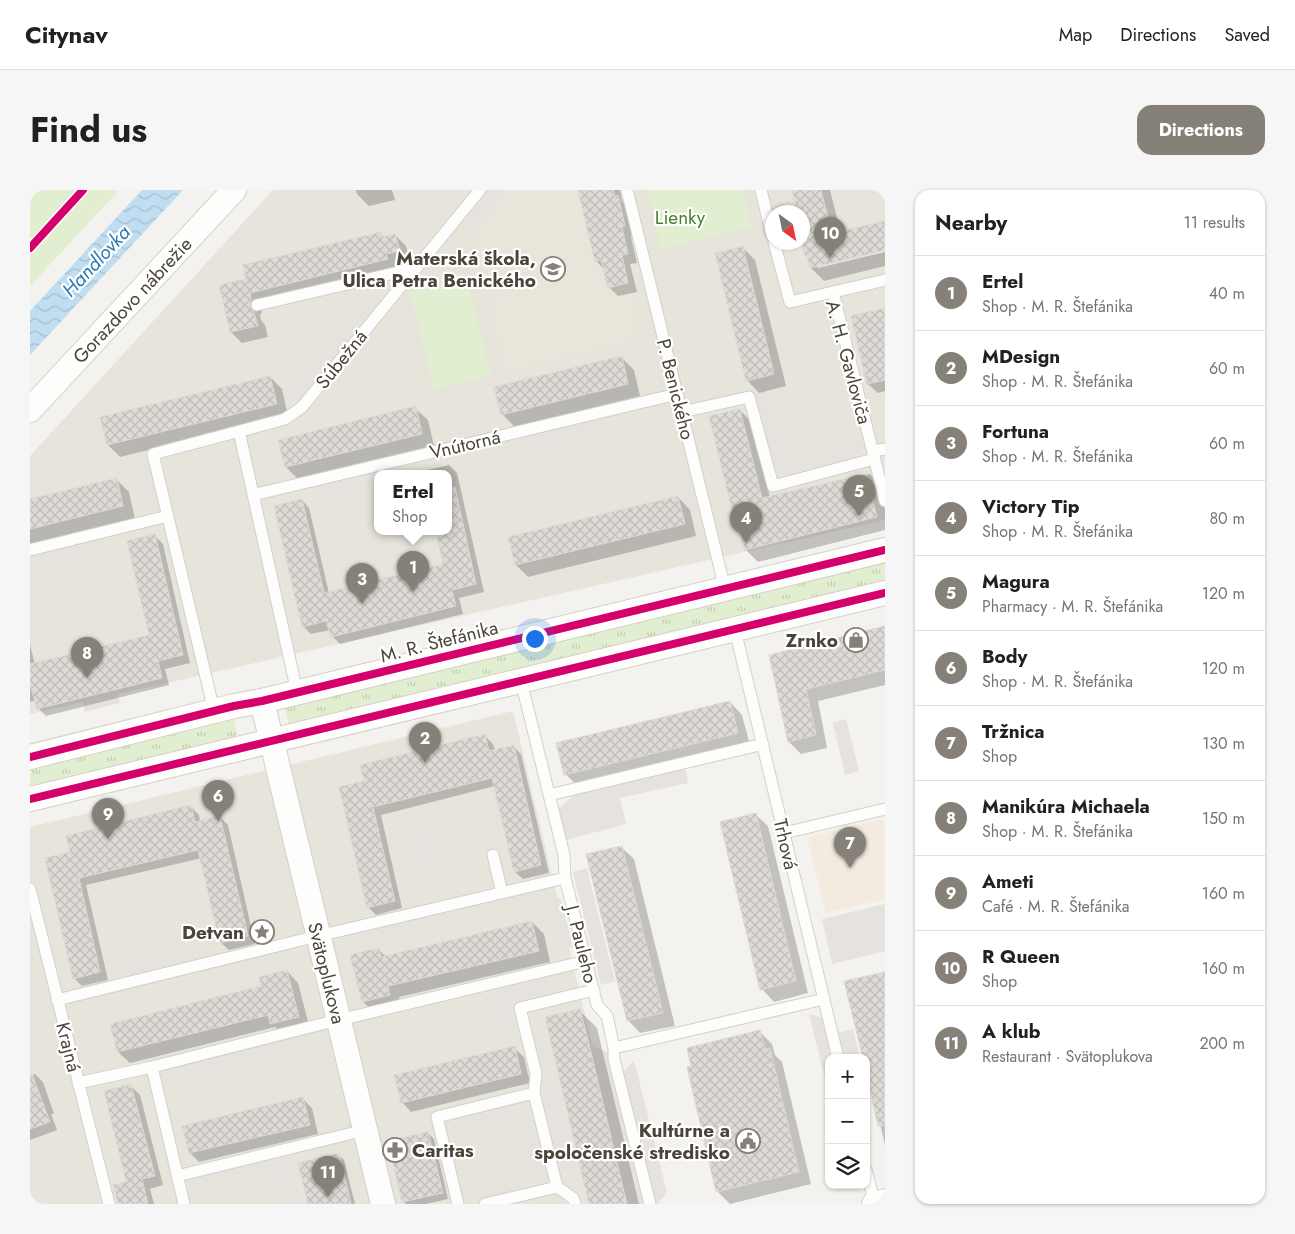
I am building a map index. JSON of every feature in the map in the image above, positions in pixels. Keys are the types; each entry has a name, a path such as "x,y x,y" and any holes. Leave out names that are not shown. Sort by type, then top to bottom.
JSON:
{"street":[{"name":"Gorazdovo nábrežie","path":"30,410 234,190"},
{"name":"M. R. Štefánika","path":"30,757 885,550"},
{"path":"30,799 885,593"},
{"path":"262,701 271,741"},
{"name":"Svätoplukova","path":"271,741 383,1204"},
{"path":"874,1204 885,1201"}],"lane":[{"name":"Súbežná","path":"168,516 153,454 285,419 302,407 480,190"},
{"name":"P. Benického","path":"627,190 725,588"},
{"path":"761,190 765,207"},
{"name":"A. H. Gavloviča","path":"776,250 790,302 833,292 885,501"},
{"path":"257,305 416,268"},
{"path":"833,292 885,280"},
{"name":"Vnútorná","path":"253,495 678,394"},
{"path":"682,412 749,397 773,486 873,455 885,449"},
{"path":"239,431 298,692"},
{"path":"30,550 168,516 214,711"},
{"name":"Trhová","path":"735,630 837,1054"},
{"name":"J. Pauleho","path":"520,681 564,855 565,878 597,1005 607,1016 614,1048 614,1059 650,1204"},
{"path":"549,795 763,744"},
{"path":"784,833 885,809"},
{"path":"493,855 502,893"},
{"path":"57,1000 565,878"},
{"name":"Krajná","path":"30,889 109,1204"},
{"path":"78,1083 152,1067 338,1020 586,961"},
{"path":"575,1204 573,1198 557,1187 534,1093 536,1074 520,1008 594,990"},
{"path":"614,1048 824,999"},
{"path":"152,1067 184,1204"},
{"path":"458,1204 437,1117 534,1093"},
{"path":"177,1176 365,1130"},
{"path":"485,1204 557,1187"},
{"path":"870,1187 874,1204"}],"shaded area":[{"path":"273,190 885,190 885,520 30,714 30,456"},
{"path":"490,190 505,190 474,231 464,223"},
{"name":"Materská škola, Ulica Petra Benického","path":"505,190 613,190 615,196 618,195 625,226 622,228 628,254 622,256 641,339 506,372 473,233"},
{"path":"358,307 370,316 298,405 286,395"},
{"path":"769,388 783,449 788,455 800,457 841,447 846,442 848,435 863,438 862,447 855,455 844,461 795,473 783,471 772,462 767,453 753,392"},
{"path":"597,419 601,434 522,452 519,437"},
{"path":"273,436 280,467 266,470 258,439"},
{"path":"151,461 161,506 146,509 136,465"},
{"path":"690,464 701,510 686,513 675,467"},
{"path":"398,465 399,470 377,470"},
{"path":"374,471 374,487 323,499 319,484"},
{"path":"103,537 107,552 30,571 30,555"},
{"path":"117,692 120,703 85,712 83,700"},
{"path":"513,711 630,1204 30,1204 30,827"},
{"path":"846,719 859,771 845,775 833,723"},
{"path":"685,768 688,783 620,798 626,824 566,840 559,808 576,793"},
{"path":"882,819 885,832 885,899 826,913 807,837"},
{"path":"412,830 428,832 441,891 425,888"},
{"path":"587,868 615,981 601,985 573,872"},
{"path":"539,889 535,897 478,911 470,906"},
{"path":"561,898 573,947 559,951 546,901"},
{"path":"885,904 885,951 832,964 822,919"},
{"path":"461,909 456,916 361,939 353,934"},
{"path":"134,940 138,958 175,950 178,965 128,977 120,944"},
{"path":"546,979 549,991 508,1001 517,1037 503,1040 491,992"},
{"path":"809,1014 824,1018 833,1054 825,1054 825,1079"},
{"path":"853,1029 859,1054 843,1054 838,1033"},
{"path":"541,1033 550,1068 544,1070 535,1035"},
{"path":"289,1038 287,1051 170,1079 173,1065"},
{"path":"591,1046 608,1052 644,1204 629,1204"},
{"path":"634,1060 667,1193 657,1204 654,1204 622,1073"},
{"path":"557,1085 577,1168 563,1171 543,1088"},
{"path":"514,1107 504,1122 455,1134 465,1119"},
{"path":"529,1112 544,1176 530,1179 515,1115"},
{"path":"290,1153 302,1204 282,1204 278,1187 273,1178 266,1172 257,1169 189,1188 186,1178"},
{"path":"523,1183 524,1189 484,1199 482,1193"}],"green space":[{"path":"30,190 119,190 30,286"},
{"name":"Lienky","path":"647,190 743,190 752,227 661,249"},
{"path":"467,279 491,375 434,389 410,292"},
{"path":"885,560 885,583 289,727 284,704"},
{"path":"233,717 238,739 30,789 30,766"}],"water":[{"name":"Handlovka","path":"142,190 183,190 30,355 30,311"}],"building":[{"path":"578,190 613,190 615,196 618,195 625,226 622,227 628,254 622,255 628,283 608,288 601,260 595,262"},
{"path":"792,190 821,190 832,233 885,221 885,250 810,268 807,255 805,256 804,250 810,250 810,205 795,205"},
{"path":"381,232 382,237 395,234 400,251 386,254 388,259 250,293 250,307 254,312 258,326 230,332 219,285 246,279 243,265"},
{"path":"743,246 774,374 746,381 715,253"},
{"path":"885,308 885,380 867,384 851,316"},
{"path":"622,356 628,384 501,415 494,387"},
{"path":"270,376 277,404 107,445 100,417"},
{"path":"416,406 422,434 285,467 278,440"},
{"path":"740,409 762,498 866,474 877,517 745,550 735,510 732,510 709,416"},
{"path":"117,478 123,506 30,529 30,499"},
{"path":"452,487 455,487 476,584 452,590 456,606 331,637 326,621 302,627 274,506 302,499 324,593 443,564 437,535 452,535"},
{"path":"678,496 685,524 515,565 508,537"},
{"path":"155,534 183,655 158,661 162,678 37,709 30,684 30,664 149,635 127,541"},
{"path":"885,626 885,670 806,689 816,735 788,742 769,655"},
{"path":"730,701 738,733 564,775 556,743"},
{"path":"485,734 489,751 514,745 541,865 514,872 492,778 373,807 395,901 367,908 339,787 364,781 360,765"},
{"path":"191,805 195,822 220,816 248,936 220,943 198,850 79,878 100,972 73,979 45,858 70,852 66,836"},
{"path":"756,813 796,981 760,990 720,822"},
{"path":"622,846 663,1013 627,1021 586,854"},
{"path":"532,921 539,951 388,986 390,995 362,1002 350,955 379,948 381,957"},
{"path":"287,970 299,1017 270,1024 268,1015 117,1052 110,1024 261,986 259,977"},
{"path":"885,972 885,1125 878,1126 870,1090 870,1054 862,1054 844,981"},
{"path":"580,1009 627,1204 589,1204 545,1017"},
{"name":"Kultúrne a spoločenské stredisko","path":"760,1030 765,1049 770,1048 799,1172 716,1192 687,1067 691,1066 687,1048"},
{"path":"515,1046 521,1074 401,1103 394,1075"},
{"path":"30,1074 32,1074 50,1122 30,1129"},
{"path":"131,1084 155,1176 142,1179 148,1204 118,1204 113,1185 126,1182 104,1091"},
{"path":"303,1097 310,1125 189,1153 182,1126"},
{"path":"428,1132 443,1193 402,1202 388,1141"},
{"path":"339,1153 351,1204 308,1204 298,1163"}],"cycle path":[{"path":"30,248 83,190"},
{"path":"30,757 234,706 262,701 885,550"},
{"path":"30,799 885,593"}],"place":[{"name":"R Queen","path":"830,258"},
{"name":"Materská škola, Ulica Petra Benického","path":"553,269"},
{"name":"Magura","path":"859,516"},
{"name":"Victory Tip","path":"746,543"},
{"name":"Ertel","path":"413,592"},
{"name":"Fortuna","path":"362,604"},
{"name":"Zrnko","path":"856,640"},
{"name":"Manikúra Michaela","path":"87,678"},
{"name":"MDesign","path":"425,763"},
{"name":"Body","path":"218,821"},
{"name":"Ameti","path":"108,839"},
{"name":"Tržnica","path":"850,868"},
{"name":"Detvan","path":"262,932"},
{"name":"Kultúrne a spoločenské stredisko","path":"748,1141"},
{"name":"Caritas","path":"395,1150"},
{"name":"A klub","path":"328,1197"}]}
